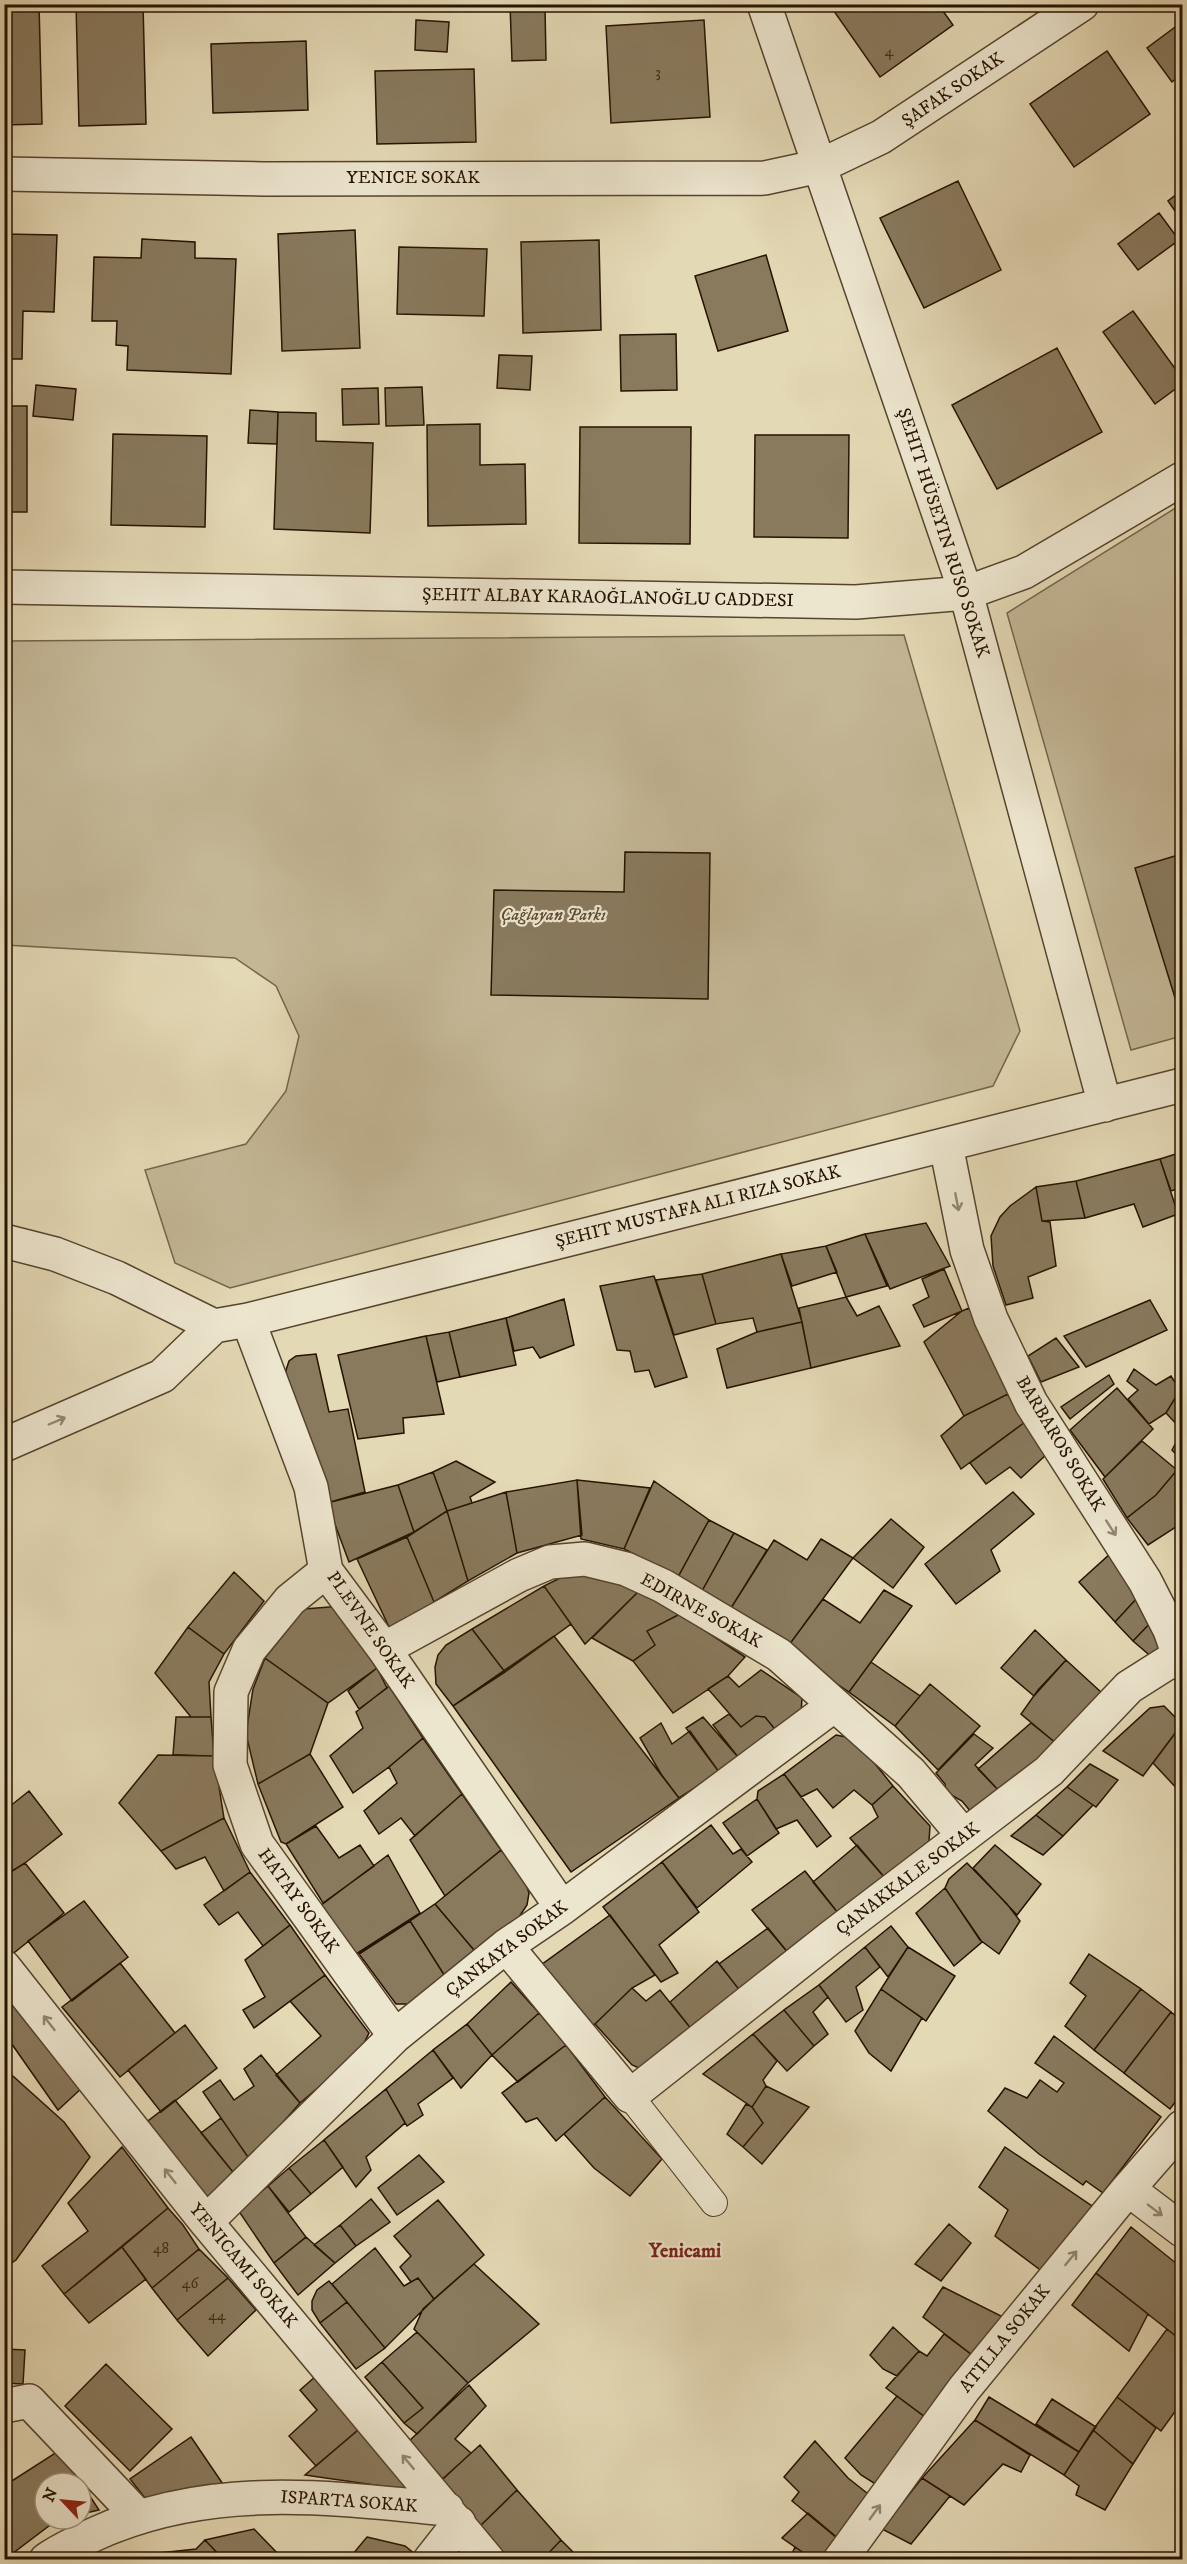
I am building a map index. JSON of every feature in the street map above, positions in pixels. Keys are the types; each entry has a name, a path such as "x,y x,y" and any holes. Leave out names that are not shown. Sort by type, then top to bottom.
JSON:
{"street":[{"name":"ŞEHIT HÜSEYIN RUSO SOKAK","path":"764,4 966,593 1105,1104"},
{"name":"ŞAFAK SOKAK","path":"820,166 881,137 1082,4"},
{"name":"YENICE SOKAK","path":"4,174 264,179 765,178 820,166"},
{"name":"ŞEHIT ALBAY KARAOĞLANOĞLU CADDESI","path":"4,587 856,602 966,593 1024,572 1182,479"},
{"path":"4,1445 162,1376 214,1326 248,1320 1182,1085"},
{"name":"BARBAROS SOKAK","path":"946,1145 967,1250 991,1319 1031,1403 1145,1581 1181,1657"},
{"path":"4,1241 55,1254 117,1278 214,1326"},
{"name":"PLEVNE SOKAK","path":"248,1320 311,1487 326,1571 384,1649 562,1908"},
{"name":"EDIRNE SOKAK","path":"384,1649 519,1575 550,1562 585,1559 626,1569 682,1598 779,1655 833,1706 911,1773 964,1836"},
{"name":"HATAY SOKAK","path":"326,1571 290,1600 249,1650 231,1692 230,1765 257,1844 395,2037"},
{"name":"ÇANAKKALE SOKAK","path":"630,2096 830,1938 1049,1771 1129,1687 1181,1657"},
{"name":"ÇANKAYA SOKAK","path":"206,2222 395,2037 506,1946 562,1908 833,1706"},
{"path":"506,1946 630,2096"},
{"name":"YENICAMI SOKAK","path":"4,1967 206,2222 488,2559"},
{"name":"ATILLA SOKAK","path":"840,2559 964,2389 1128,2189 1182,2127"},
{"path":"1128,2189 1182,2230"},
{"path":"4,2406 29,2401 139,2517"},
{"name":"ISPARTA SOKAK","path":"46,2559 122,2522 186,2505 250,2497 325,2496 453,2516"},
{"path":"430,2559 453,2516"}],"lane":[{"path":"630,2096 714,2203"}],"green space":[{"path":"1182,504 1182,1036 1131,1050 1007,613"},
{"name":"Çağlayan Parkı","path":"904,635 1020,1031 993,1086 230,1288 175,1263 145,1170 246,1144 286,1091 299,1036 276,986 235,958 5,945 4,641"}],"building":[{"path":"4,4 39,4 42,124 4,125"},
{"path":"76,4 143,4 146,124 79,126"},
{"path":"510,4 568,4 545,7 546,60 512,61"},
{"path":"829,4 938,4 953,25 880,77"},
{"path":"416,20 449,22 447,52 415,50"},
{"path":"704,20 710,117 611,123 606,26"},
{"path":"1182,22 1182,74 1172,82 1147,48"},
{"path":"306,41 308,110 213,113 211,44"},
{"path":"1107,51 1150,114 1074,167 1030,104"},
{"path":"474,69 476,142 377,144 375,71"},
{"path":"958,181 1001,270 924,308 880,218"},
{"path":"1182,190 1182,221 1168,201"},
{"path":"1159,213 1179,240 1138,270 1118,244"},
{"path":"355,230 360,348 282,351 278,234"},
{"path":"4,234 57,235 54,312 23,311 22,359 4,359"},
{"path":"142,239 195,242 195,258 236,259 231,374 127,370 128,346 116,345 117,321 92,321 94,257 141,258"},
{"path":"599,240 601,330 523,333 521,242"},
{"path":"399,247 487,249 484,316 397,314"},
{"path":"766,255 788,331 718,351 695,276"},
{"path":"1133,311 1182,378 1182,384 1155,404 1103,332"},
{"path":"676,334 677,390 621,391 620,335"},
{"path":"1057,348 1102,432 997,489 952,405"},
{"path":"499,355 532,356 530,390 497,388"},
{"path":"36,385 76,389 73,420 33,416"},
{"path":"422,387 424,425 386,426 385,388"},
{"path":"378,388 379,424 343,425 342,389"},
{"path":"4,406 27,406 27,512 4,512"},
{"path":"250,410 278,412 277,444 248,443"},
{"path":"278,412 316,413 316,441 373,443 370,533 274,529"},
{"path":"480,424 480,465 525,464 526,524 428,526 427,425"},
{"path":"580,427 691,427 690,544 579,543"},
{"path":"113,434 207,436 205,527 111,525"},
{"path":"755,435 849,435 848,538 754,537"},
{"path":"625,852 710,853 708,999 491,995 494,890 624,892"},
{"path":"1175,856 1182,880 1182,999 1176,1001 1135,868"},
{"path":"1182,1152 1182,1187 1171,1191 1160,1159"},
{"path":"1160,1159 1178,1214 1143,1227 1134,1204 1085,1218 1076,1181"},
{"path":"1076,1181 1085,1218 1042,1221 1036,1187"},
{"path":"1036,1187 1042,1221 1050,1222 1056,1266 1028,1277 1033,1298 1006,1305 993,1266 991,1236 1000,1217 1010,1206"},
{"path":"926,1223 950,1266 890,1289 865,1234"},
{"path":"865,1234 887,1286 846,1297 826,1246"},
{"path":"826,1246 837,1272 792,1286 781,1254"},
{"path":"781,1254 802,1322 757,1332 753,1318 716,1324 702,1274"},
{"path":"944,1269 962,1311 924,1327 913,1305 929,1297 922,1279"},
{"path":"702,1274 716,1324 674,1335 656,1280"},
{"path":"654,1276 687,1377 655,1387 649,1370 635,1372 630,1351 617,1350 600,1286"},
{"path":"846,1297 857,1316 879,1306 900,1346 811,1368 799,1308"},
{"path":"564,1299 574,1345 540,1358 533,1347 514,1351 506,1318"},
{"path":"1150,1300 1167,1330 1086,1367 1064,1336"},
{"path":"969,1308 1008,1394 964,1416 924,1342 962,1311"},
{"path":"506,1318 516,1365 460,1377 449,1332"},
{"path":"802,1322 811,1368 727,1388 717,1349 757,1332"},
{"path":"449,1332 460,1377 437,1382 426,1336"},
{"path":"426,1336 444,1414 403,1418 404,1433 358,1439 338,1355"},
{"path":"1056,1338 1079,1367 1041,1382 1028,1356"},
{"path":"316,1354 329,1412 348,1409 365,1492 327,1503 287,1381 286,1370 289,1361 296,1356"},
{"path":"1134,1369 1156,1385 1171,1376 1180,1390 1166,1413 1149,1424 1128,1399 1138,1390 1127,1381"},
{"path":"1109,1375 1114,1384 1070,1419 1061,1407"},
{"path":"1117,1388 1153,1429 1105,1477 1070,1430"},
{"path":"1180,1390 1182,1394 1182,1430 1166,1413"},
{"path":"1008,1394 1025,1422 961,1469 941,1436 964,1416"},
{"path":"1025,1422 1047,1454 1021,1478 1010,1467 986,1484 970,1463"},
{"path":"1182,1431 1182,1460 1172,1450"},
{"path":"1142,1441 1177,1470 1156,1495 1127,1518 1103,1479"},
{"path":"456,1461 495,1482 470,1497 472,1503 447,1511 433,1472"},
{"path":"1177,1470 1182,1474 1182,1523 1148,1545 1127,1518 1156,1495"},
{"path":"433,1472 447,1511 414,1532 398,1485"},
{"path":"577,1480 650,1488 624,1549 581,1539"},
{"path":"577,1480 582,1535 517,1553 506,1492"},
{"path":"654,1481 709,1520 678,1577 624,1549"},
{"path":"398,1485 414,1532 349,1562 327,1503"},
{"path":"506,1492 517,1553 468,1581 447,1511"},
{"path":"1013,1492 1034,1514 991,1550 1000,1571 956,1604 925,1564"},
{"path":"447,1511 468,1581 434,1602 407,1537"},
{"path":"891,1519 924,1547 893,1588 853,1558"},
{"path":"709,1520 734,1533 702,1591 678,1577"},
{"path":"734,1533 767,1550 731,1608 702,1591"},
{"path":"407,1537 434,1602 400,1631 390,1629 357,1559"},
{"path":"821,1539 853,1558 789,1645 731,1608 774,1540 807,1560"},
{"path":"1110,1554 1138,1597 1115,1622 1079,1582"},
{"path":"599,1570 641,1589 585,1644 544,1586 568,1574"},
{"path":"234,1572 264,1601 224,1654 188,1627"},
{"path":"544,1586 571,1624 505,1672 472,1629"},
{"path":"641,1589 680,1614 647,1631 655,1645 633,1661 592,1638"},
{"path":"884,1590 912,1606 849,1692 786,1649 823,1599 860,1623"},
{"path":"1138,1597 1155,1618 1133,1641 1115,1622"},
{"path":"342,1606 377,1668 328,1703 265,1658 304,1609"},
{"path":"680,1614 745,1657 728,1676 673,1713 633,1661 655,1645 647,1631"},
{"path":"1155,1618 1173,1638 1154,1659 1133,1641"},
{"path":"188,1627 224,1654 209,1682 211,1717 191,1717 155,1673"},
{"path":"472,1629 505,1672 453,1706 436,1684 435,1667 438,1655 446,1645"},
{"path":"1035,1630 1066,1660 1034,1696 1001,1668"},
{"path":"554,1636 679,1798 571,1872 453,1706"},
{"path":"265,1658 328,1703 310,1754 258,1784 246,1734 253,1689"},
{"path":"1066,1660 1102,1693 1057,1744 1021,1714 1038,1690"},
{"path":"871,1662 920,1696 895,1726 849,1692"},
{"path":"377,1668 387,1688 359,1709 348,1691"},
{"path":"761,1670 802,1698 801,1714 778,1733 765,1717 756,1716 741,1727 708,1689 728,1676 739,1687"},
{"path":"930,1684 980,1726 938,1770 895,1726"},
{"path":"389,1686 423,1738 353,1793 330,1756 363,1728 356,1712"},
{"path":"1164,1706 1182,1724 1143,1776 1103,1751 1150,1708"},
{"path":"729,1714 741,1727 756,1716 765,1717 778,1733 738,1757 713,1725"},
{"path":"176,1717 211,1717 214,1756 173,1755"},
{"path":"703,1717 738,1757 719,1772 686,1728"},
{"path":"661,1723 672,1744 690,1731 719,1772 679,1798 661,1774 640,1738"},
{"path":"1031,1723 1057,1744 1001,1793 978,1769"},
{"path":"1182,1724 1182,1794 1153,1763"},
{"path":"974,1734 993,1748 975,1765 1001,1793 971,1812 962,1801 946,1792 945,1784 936,1773"},
{"path":"836,1735 859,1744 893,1786 872,1805 854,1790 833,1808 817,1789 801,1797 784,1774"},
{"path":"423,1738 462,1794 415,1836 401,1818 379,1834 364,1811 397,1783 389,1767"},
{"path":"310,1754 343,1807 286,1844 281,1842 258,1784"},
{"path":"158,1755 214,1756 224,1818 161,1851 119,1803"},
{"path":"1090,1764 1118,1780 1096,1807 1067,1787"},
{"path":"784,1774 831,1836 817,1847 797,1820 776,1829 757,1799 758,1791"},
{"path":"893,1786 930,1826 929,1841 919,1852 885,1878 850,1838 878,1817 872,1805"},
{"path":"1067,1787 1093,1805 1063,1836 1036,1815"},
{"path":"29,1791 62,1834 4,1876 4,1811"},
{"path":"462,1794 501,1850 445,1896 410,1840"},
{"path":"757,1799 779,1833 747,1856 723,1823"},
{"path":"1036,1815 1063,1836 1043,1855 1011,1836"},
{"path":"224,1818 250,1872 224,1891 205,1857 176,1869 161,1851"},
{"path":"711,1825 733,1854 741,1849 752,1862 697,1908 662,1862"},
{"path":"316,1826 339,1858 360,1845 374,1866 323,1903 286,1844"},
{"path":"857,1845 885,1878 838,1913 813,1882"},
{"path":"995,1845 1041,1884 1017,1915 973,1868"},
{"path":"501,1850 525,1881 529,1893 527,1905 519,1917 479,1956 435,1904"},
{"path":"388,1855 420,1913 353,1956 320,1906"},
{"path":"662,1862 699,1912 659,1945 678,1973 661,1982 603,1907"},
{"path":"25,1863 64,1913 10,1956 4,1949 4,1876"},
{"path":"967,1863 1007,1904 1020,1921 999,1954 980,1940 945,1888 949,1879"},
{"path":"805,1871 838,1913 789,1954 752,1910"},
{"path":"250,1872 290,1925 263,1946 238,1912 219,1925 204,1905"},
{"path":"945,1888 982,1942 954,1966 916,1913"},
{"path":"84,1901 128,1957 72,2001 28,1941"},
{"path":"435,1904 479,1956 448,1981 410,1921"},
{"path":"610,1915 655,1975 632,1988 588,2028 541,1965"},
{"path":"410,1921 448,1981 414,2004 396,2004 359,1954"},
{"path":"290,1925 325,1975 254,2028 243,2010 265,1997 245,1960"},
{"path":"891,1926 908,1947 888,1977 865,1947"},
{"path":"768,1928 789,1954 741,1992 719,1964"},
{"path":"865,1947 880,1967 856,1987 863,2010 846,2022 819,1985"},
{"path":"908,1947 955,1976 926,2021 881,1989"},
{"path":"1089,1954 1141,1989 1094,2050 1065,2026 1086,1996 1070,1983"},
{"path":"717,1961 741,1992 692,2030 670,2002"},
{"path":"120,1963 175,2033 120,2077 62,2007"},
{"path":"325,1975 369,2033 359,2053 300,2103 276,2075 321,2036 290,2001"},
{"path":"511,1982 539,2013 492,2055 467,2024"},
{"path":"819,1985 828,1997 813,2012 828,2034 814,2046 784,2010"},
{"path":"4,1988 84,2086 58,2110 9,2040 4,2039"},
{"path":"632,1988 646,2001 660,1990 692,2030 639,2068 632,2065 595,2024"},
{"path":"881,1989 922,2018 891,2071 869,2053 855,2031"},
{"path":"1141,1989 1171,2012 1124,2073 1094,2050"},
{"path":"784,2010 814,2046 787,2071 753,2034"},
{"path":"1171,2012 1182,2021 1182,2093 1170,2109 1124,2073"},
{"path":"539,2013 566,2045 518,2082 492,2055"},
{"path":"467,2024 492,2055 461,2088 433,2050"},
{"path":"185,2025 217,2068 161,2112 128,2070"},
{"path":"753,2034 777,2061 763,2080 766,2086 752,2107 703,2074"},
{"path":"1054,2036 1161,2117 1103,2193 1086,2181 1083,2185 1039,2154 988,2111 1005,2088 1027,2098 1040,2080 1057,2092 1064,2083 1035,2063"},
{"path":"566,2045 605,2097 556,2141 537,2118 526,2122 502,2093"},
{"path":"433,2050 453,2078 418,2104 423,2115 407,2126 386,2089"},
{"path":"261,2055 300,2103 250,2160 203,2092 220,2080 234,2100 254,2086 244,2069"},
{"path":"4,2068 64,2122 90,2157 16,2260 4,2268"},
{"path":"766,2086 809,2107 762,2164 743,2147 763,2123 752,2107"},
{"path":"386,2089 405,2123 366,2157 371,2170 356,2187 324,2140"},
{"path":"605,2097 662,2159 630,2196 594,2168 564,2134"},
{"path":"175,2100 237,2177 209,2205 148,2121"},
{"path":"746,2104 752,2107 763,2123 743,2147 727,2134"},
{"path":"221,2118 250,2160 237,2177 201,2133"},
{"path":"324,2140 343,2167 311,2194 289,2168"},
{"path":"122,2147 168,2208 64,2294 42,2266 88,2231 68,2203"},
{"path":"1005,2147 1095,2208 1047,2275 995,2236 1008,2210 979,2187"},
{"path":"419,2155 444,2182 397,2215 378,2188"},
{"path":"289,2168 311,2194 289,2212 268,2186"},
{"path":"268,2186 306,2237 274,2263 238,2210"},
{"path":"371,2199 390,2222 356,2246 340,2225"},
{"path":"438,2200 484,2255 434,2299 418,2278 411,2282 400,2267 411,2256 394,2236"},
{"path":"168,2208 199,2249 152,2288 122,2247"},
{"path":"949,2224 971,2243 941,2281 915,2264"},
{"path":"340,2225 356,2246 335,2263 314,2245"},
{"path":"1131,2227 1182,2268 1182,2341 1096,2273"},
{"path":"306,2237 335,2263 298,2295 274,2263"},
{"path":"122,2247 146,2279 89,2323 64,2294"},
{"path":"375,2248 404,2286 418,2278 434,2299 385,2348 332,2284"},
{"path":"199,2249 228,2278 177,2320 152,2288"},
{"path":"474,2264 539,2324 468,2383 414,2329 423,2309"},
{"path":"1096,2273 1148,2314 1129,2351 1072,2305"},
{"path":"228,2278 256,2310 208,2356 177,2320"},
{"path":"329,2281 347,2302 320,2323 312,2310 312,2301 317,2290"},
{"path":"943,2287 1009,2320 980,2361 923,2317"},
{"path":"347,2302 385,2348 356,2369 320,2323"},
{"path":"893,2327 919,2351 897,2376 883,2369 870,2355"},
{"path":"1167,2329 1182,2341 1182,2402 1161,2431 1117,2397"},
{"path":"417,2332 468,2383 417,2434 404,2423 423,2408 382,2362"},
{"path":"944,2334 980,2361 933,2423 886,2388 919,2351 927,2356"},
{"path":"4,2349 25,2350 23,2384 4,2383"},
{"path":"382,2362 423,2408 404,2423 365,2377"},
{"path":"106,2364 172,2429 130,2471 65,2406"},
{"path":"324,2369 371,2419 316,2466 289,2436 317,2410 300,2390"},
{"path":"469,2385 486,2406 455,2439 471,2453 443,2479 409,2441"},
{"path":"897,2396 933,2423 885,2490 861,2475 845,2458"},
{"path":"989,2397 1079,2452 1064,2475 975,2420"},
{"path":"1117,2397 1156,2428 1133,2464 1093,2430"},
{"path":"1052,2399 1096,2427 1079,2452 1036,2424"},
{"path":"371,2419 409,2490 305,2475"},
{"path":"975,2420 1030,2455 1021,2472 1003,2464 964,2505 922,2478"},
{"path":"1093,2430 1133,2464 1105,2510 1076,2495 1079,2486 1064,2475"},
{"path":"191,2437 229,2493 149,2503 130,2479"},
{"path":"815,2441 848,2478 877,2501 843,2543 792,2501 799,2492 784,2477"},
{"path":"480,2445 517,2490 479,2527 437,2484"},
{"path":"60,2450 74,2471 33,2471 33,2531 42,2531 4,2560 4,2486"},
{"path":"922,2478 950,2496 911,2544 882,2529"},
{"path":"517,2490 561,2540 542,2560 500,2560 476,2530"},
{"path":"93,2501 99,2510 93,2511"},
{"path":"808,2513 839,2539 823,2560 814,2560 782,2538"},
{"path":"254,2529 284,2560 224,2560 205,2540"},
{"path":"367,2537 405,2546 421,2559 348,2560"},
{"path":"205,2540 224,2560 150,2560 159,2553 196,2549"},
{"path":"561,2540 581,2560 542,2560"},
{"path":"795,2547 814,2560 789,2560"}],"district":[{"name":"Yenicami","path":"685,2251"}]}
